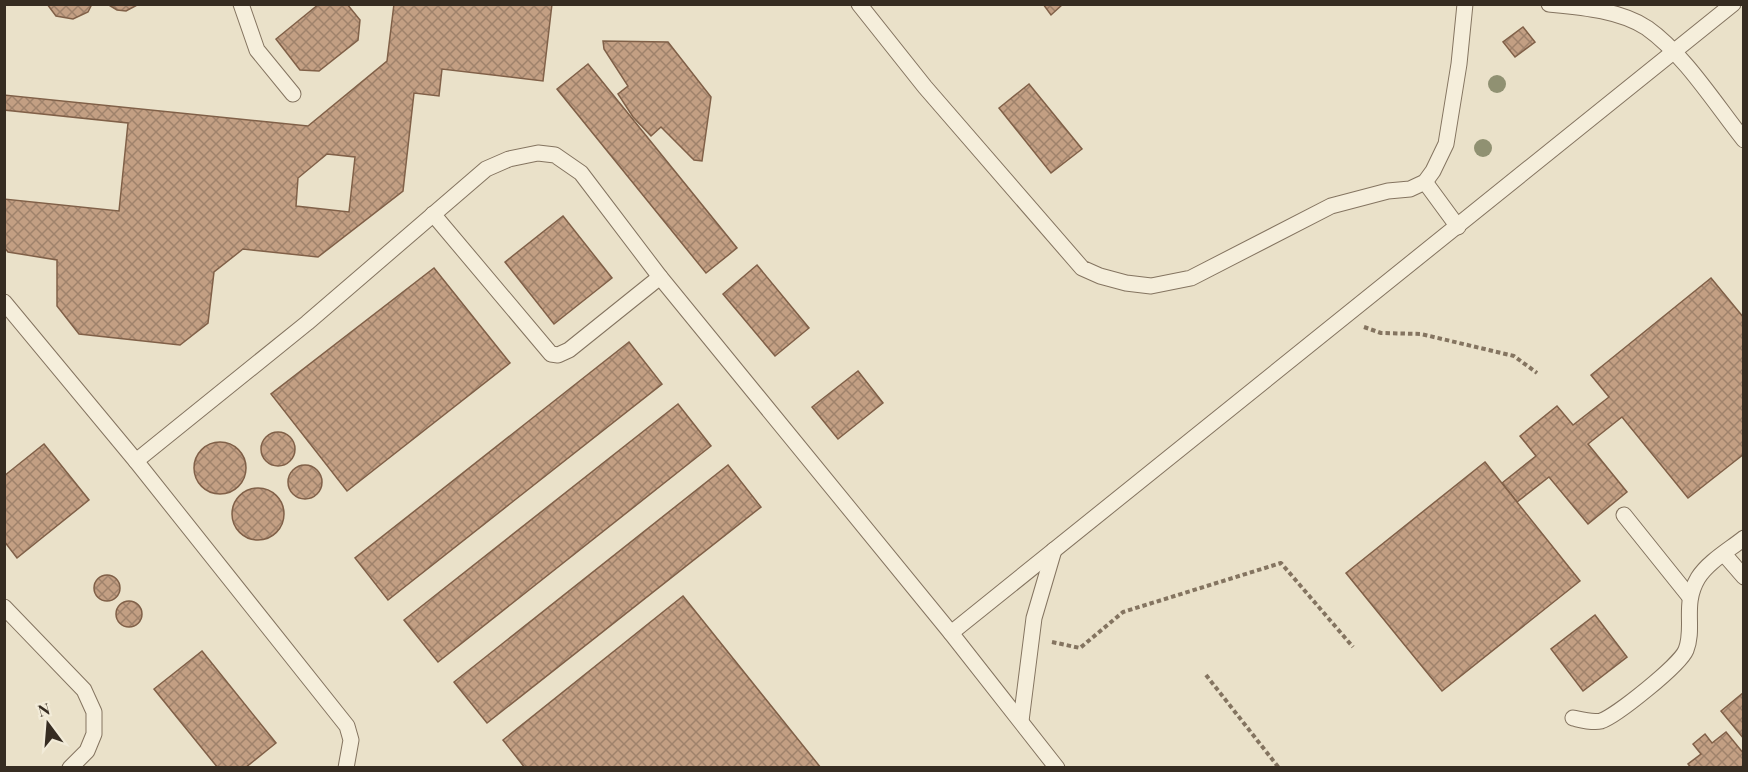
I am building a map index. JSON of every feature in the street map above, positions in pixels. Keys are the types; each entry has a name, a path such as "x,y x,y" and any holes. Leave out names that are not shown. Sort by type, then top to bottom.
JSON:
{"lane":[{"path":"241,4 257,50 293,94"},
{"path":"859,4 925,87 1082,268 1126,283 1151,286 1191,278 1331,206 1388,191 1410,189 1425,182 1434,171 1446,144 1460,64 1465,4"},
{"path":"1549,4 1606,12 1627,18 1646,28 1674,51 1743,140"},
{"path":"951,633 1458,227 1725,7"},
{"path":"136,461 307,323 486,169 509,159 538,153 555,155 581,173 660,277 951,633 1057,768"},
{"path":"1425,182 1458,227"},
{"path":"433,214 551,354 558,355 569,350 660,277"},
{"path":"4,302 136,461 347,726 351,740 346,768"},
{"path":"1624,515 1689,596"},
{"path":"1573,718 1592,722 1601,721 1613,715 1673,667 1686,651 1689,596 1699,576 1743,538"},
{"path":"1021,722 1034,618 1053,550"},
{"path":"1724,554 1743,577"},
{"path":"4,607 84,690 94,712 94,734 87,751 70,768"}],"path":[{"path":"1381,333 1421,334 1514,356 1537,373"},
{"path":"1031,638 1080,648 1123,612 1281,563 1353,647"},
{"path":"1206,675 1280,768"}],"building":[{"path":"47,4 92,4 88,12 73,19 56,16"},
{"path":"107,4 139,4 126,11 117,10"},
{"path":"319,4 347,4 360,20 358,40 319,71 300,70 276,39"},
{"path":"394,4 552,4 543,81 442,69 439,96 414,93 403,191 318,257 243,249 214,272 208,323 180,345 79,334 57,306 57,260 8,252 4,247 4,199 119,211 128,123 4,110 4,95 308,126 387,61","holes":["327,154 355,157 349,212 296,206 298,178"]},
{"path":"1043,4 1063,4 1051,15"},
{"path":"1523,27 1535,42 1515,57 1503,42"},
{"path":"603,41 668,42 711,97 702,161 694,160 661,127 651,136 633,117 618,94 628,86 604,49"},
{"path":"588,64 737,248 706,273 557,89"},
{"path":"1029,84 1082,149 1051,173 999,108"},
{"path":"563,216 612,278 554,324 505,262"},
{"path":"757,265 809,328 775,356 723,294"},
{"path":"434,268 510,363 347,491 271,394"},
{"path":"1711,278 1744,318 1744,454 1688,498 1622,417 1588,444 1627,492 1588,524 1549,477 1517,502 1502,483 1536,456 1520,436 1557,406 1573,425 1609,397 1591,375"},
{"path":"629,342 662,384 388,600 355,558"},
{"path":"858,371 883,403 838,439 812,407"},
{"path":"678,404 711,446 438,662 404,620"},
{"path":"278,432 290,437 295,449 290,461 278,466 266,461 261,449 266,437"},
{"path":"220,442 230,444 238,450 244,458 246,468 244,478 238,486 230,492 220,494 210,492 202,486 196,478 194,468 196,458 202,450 210,444"},
{"path":"44,444 89,500 17,558 4,541 4,476"},
{"path":"1485,462 1580,581 1442,691 1346,573"},
{"path":"305,465 317,470 322,482 317,494 305,499 293,494 288,482 293,470"},
{"path":"728,465 761,507 487,723 454,682"},
{"path":"258,488 268,490 276,496 282,504 284,514 282,524 276,532 268,538 258,540 248,538 240,532 234,524 232,514 234,504 240,496 248,490"},
{"path":"107,575 116,579 120,588 116,597 107,601 98,597 94,588 98,579"},
{"path":"683,596 821,768 525,768 503,740"},
{"path":"129,601 138,605 142,614 138,623 129,627 120,623 116,614 120,605"},
{"path":"1595,615 1627,657 1583,691 1551,649"},
{"path":"202,651 276,743 245,768 218,768 154,689"},
{"path":"1744,692 1744,739 1721,711"},
{"path":"1726,732 1744,754 1744,768 1691,768 1688,764 1701,754 1693,744 1705,734 1712,743"}]}
